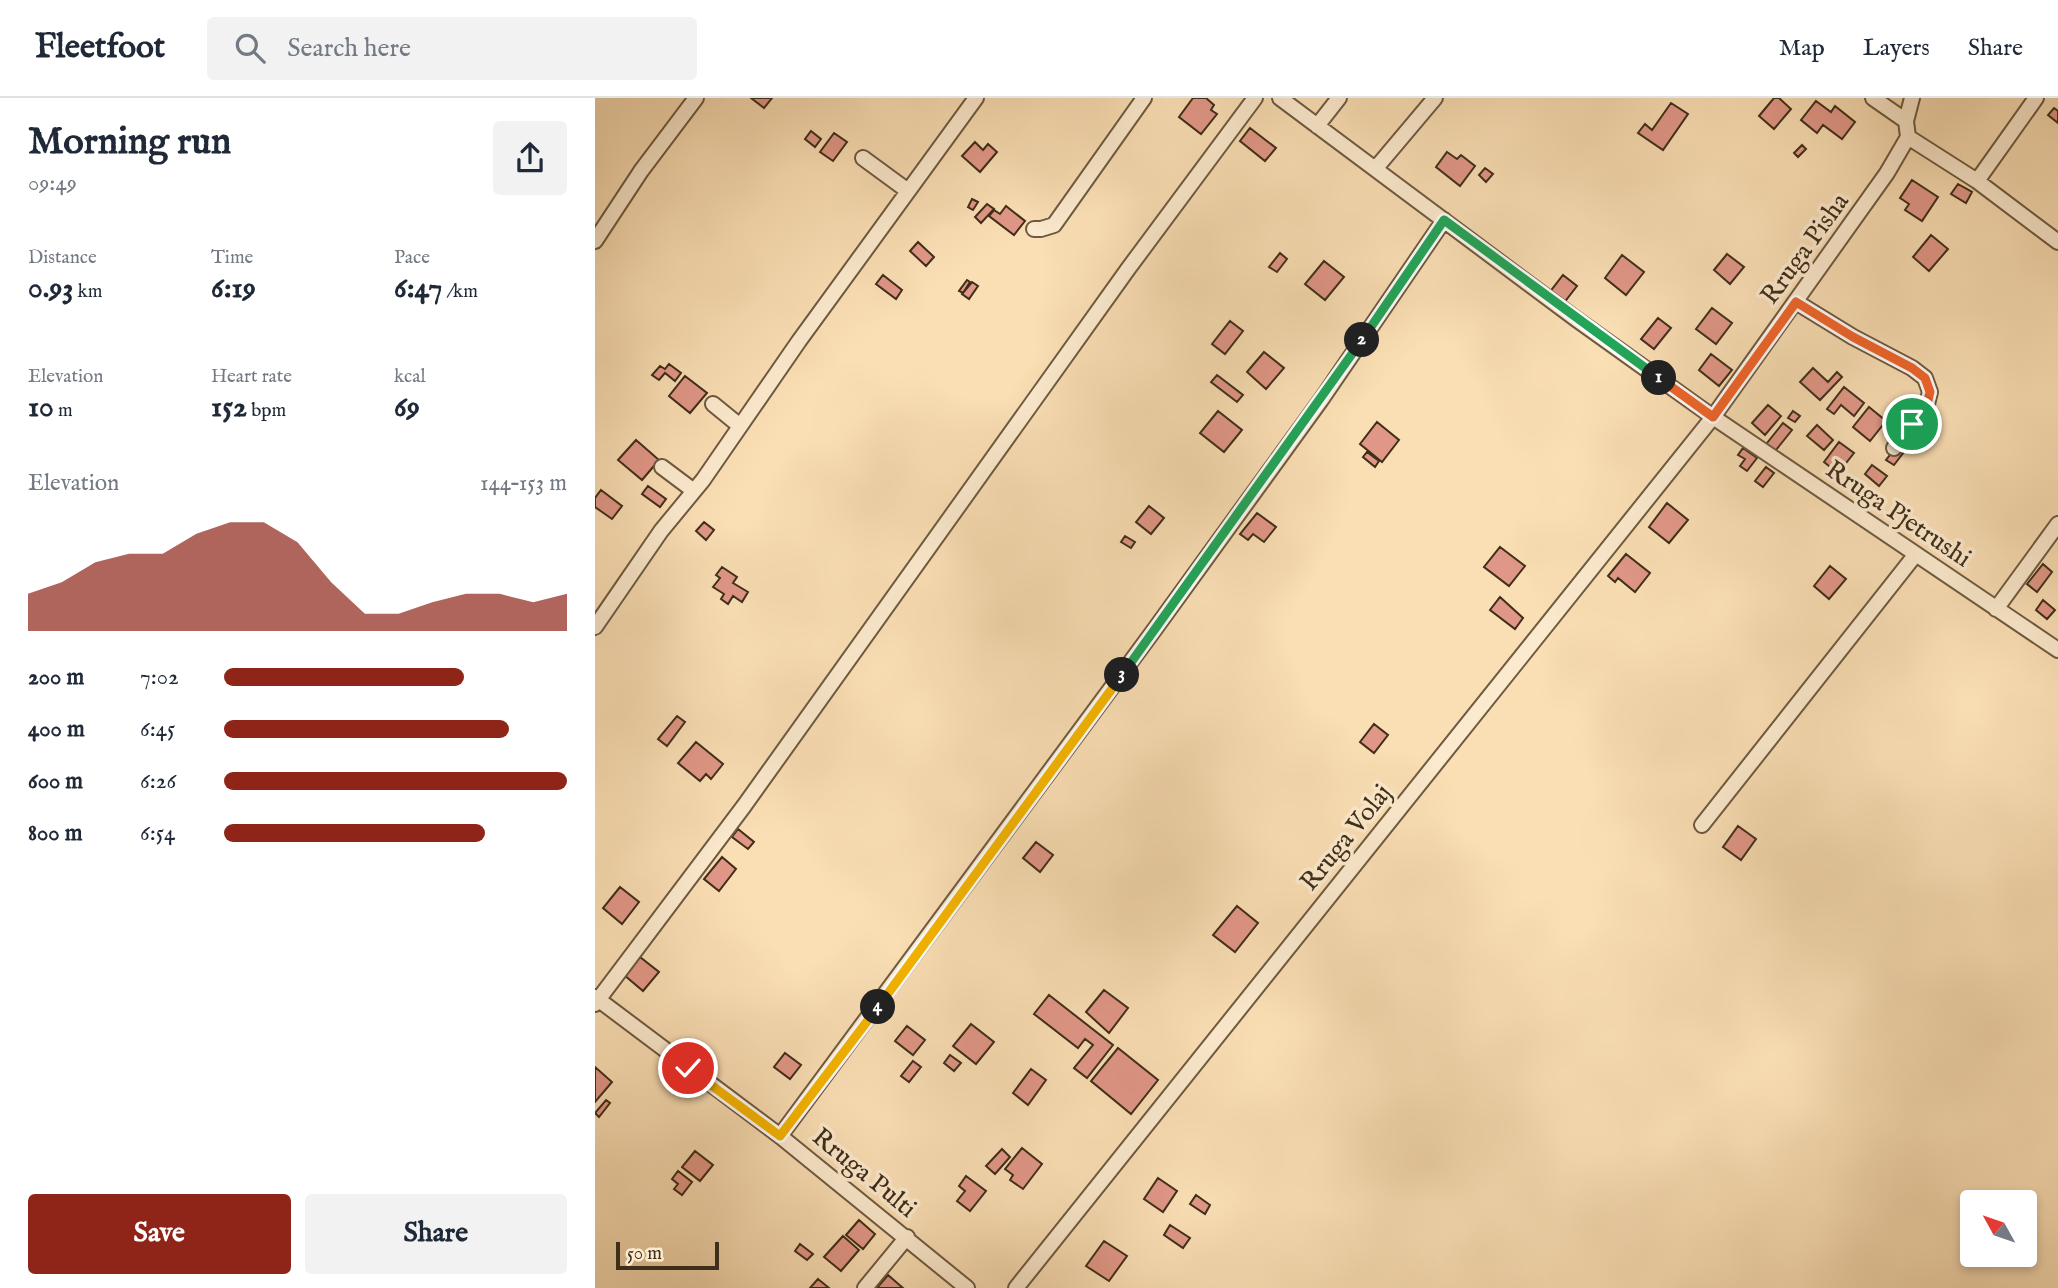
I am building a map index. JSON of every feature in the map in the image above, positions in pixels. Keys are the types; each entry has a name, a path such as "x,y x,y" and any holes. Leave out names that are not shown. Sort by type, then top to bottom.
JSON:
{"street":[{"path":"595,241 641,171 696,98"},
{"path":"595,627 661,531 694,491 976,98"},
{"path":"1034,229 1054,225 1144,98"},
{"path":"596,1000 744,806 1121,279 1255,98"},
{"name":"Rruga Pjetrushi","path":"1280,98 1713,417 2058,650"},
{"path":"1317,126 1339,98"},
{"path":"1376,168 1435,98"},
{"path":"1873,98 1906,121"},
{"path":"1912,98 1906,121 1908,137 1977,181 2058,242"},
{"path":"1977,181 2036,98"},
{"name":"Rruga Pisha","path":"1713,417 1887,173 1908,137"},
{"path":"863,158 908,191"},
{"path":"780,1136 1153,634 1321,400 1444,220"},
{"path":"1796,302 1925,378 1930,392 1927,404 1894,448"},
{"path":"713,404 740,426"},
{"name":"Rruga Volaj","path":"1016,1288 1713,417"},
{"path":"662,467 694,491"},
{"path":"1996,609 2058,524"},
{"path":"1702,825 1916,554"},
{"name":"Rruga Pulti","path":"596,1000 780,1136 967,1288"},
{"path":"865,1288 907,1237"}],"building":[{"path":"751,98 772,98 764,108"},
{"path":"1193,98 1206,98 1214,105 1211,110 1217,114 1201,134 1179,117"},
{"path":"1774,98 1779,98 1791,109 1774,129 1759,116"},
{"path":"1816,101 1831,112 1835,106 1855,122 1842,139 1823,125 1817,133 1801,120"},
{"path":"1671,103 1688,114 1663,150 1638,133 1645,124 1652,130"},
{"path":"2054,108 2058,111 2058,123 2048,115"},
{"path":"1250,128 1276,148 1265,161 1240,141"},
{"path":"811,131 821,139 815,147 805,139"},
{"path":"834,133 847,142 833,161 820,152"},
{"path":"975,142 983,150 988,144 997,152 980,172 962,156"},
{"path":"1802,145 1806,149 1798,157 1794,153"},
{"path":"1447,152 1457,159 1461,155 1475,166 1460,186 1436,167"},
{"path":"1485,168 1493,174 1486,182 1479,175"},
{"path":"1912,180 1938,197 1922,221 1905,210 1909,204 1900,198"},
{"path":"1958,184 1972,192 1966,203 1951,194"},
{"path":"972,199 978,202 973,210 968,207"},
{"path":"987,204 994,209 981,223 975,217"},
{"path":"1006,206 1025,221 1014,235 989,216 994,210 1000,214"},
{"path":"1931,235 1948,249 1929,271 1913,257"},
{"path":"918,242 934,257 926,266 910,251"},
{"path":"1280,253 1287,259 1277,272 1269,267"},
{"path":"1727,254 1744,267 1730,284 1714,270"},
{"path":"1622,255 1644,272 1626,295 1605,278"},
{"path":"1324,261 1344,277 1325,300 1305,284"},
{"path":"883,275 902,290 896,299 876,284"},
{"path":"1563,275 1577,286 1563,304 1549,293"},
{"path":"967,280 970,282 963,293 959,291"},
{"path":"972,282 978,286 969,299 962,294"},
{"path":"1712,308 1732,323 1716,344 1696,329"},
{"path":"1658,318 1671,328 1654,349 1641,339"},
{"path":"1230,321 1243,331 1225,354 1212,344"},
{"path":"1264,352 1284,368 1266,389 1247,372"},
{"path":"1711,354 1732,370 1719,386 1699,370"},
{"path":"669,364 681,373 675,381 665,373 659,380 652,375 660,366 665,369"},
{"path":"1813,368 1828,382 1837,372 1842,377 1820,400 1800,382"},
{"path":"1217,375 1243,395 1237,402 1211,382"},
{"path":"685,376 707,393 690,413 669,396"},
{"path":"1844,387 1864,403 1854,416 1841,405 1834,414 1827,409"},
{"path":"1768,405 1781,416 1765,435 1752,423"},
{"path":"1869,407 1886,421 1870,441 1853,427"},
{"path":"1218,411 1242,430 1224,452 1200,433"},
{"path":"1793,411 1800,416 1795,422 1788,418"},
{"path":"1377,422 1399,440 1382,462 1360,444"},
{"path":"1783,423 1792,430 1772,455 1763,448"},
{"path":"1817,425 1833,440 1824,450 1807,436"},
{"path":"636,440 659,460 642,480 618,460"},
{"path":"1839,442 1854,453 1838,473 1824,462"},
{"path":"1897,446 1904,452 1894,465 1886,460"},
{"path":"1743,448 1757,458 1747,471 1740,466 1745,459 1738,455"},
{"path":"1367,452 1379,461 1375,467 1363,457"},
{"path":"1872,465 1887,476 1879,486 1865,474"},
{"path":"1766,467 1774,473 1763,487 1755,481"},
{"path":"648,486 666,499 660,507 642,494"},
{"path":"601,490 622,506 612,519 595,507 595,498"},
{"path":"1667,503 1688,520 1669,543 1649,527"},
{"path":"1149,506 1164,518 1151,534 1136,522"},
{"path":"1257,513 1276,527 1264,542 1253,534 1248,540 1240,534"},
{"path":"704,522 714,530 706,540 696,531"},
{"path":"1125,536 1135,542 1131,548 1121,542"},
{"path":"1500,547 1525,566 1509,586 1484,567"},
{"path":"1626,554 1650,573 1635,592 1618,578 1615,582 1608,576"},
{"path":"2043,564 2052,572 2037,592 2027,584"},
{"path":"1830,566 1846,579 1829,599 1814,586"},
{"path":"722,567 737,577 733,583 748,592 742,602 733,596 728,604 721,599 724,594 713,587 720,578 716,575"},
{"path":"1500,597 1523,618 1515,629 1490,610"},
{"path":"2043,600 2055,610 2047,619 2036,610"},
{"path":"677,716 685,722 667,746 658,739"},
{"path":"1374,724 1388,735 1374,753 1360,742"},
{"path":"696,742 723,764 711,779 706,774 700,781 678,763"},
{"path":"1738,826 1756,839 1741,860 1723,847"},
{"path":"738,829 754,842 748,849 732,837"},
{"path":"1036,842 1053,855 1040,872 1023,858"},
{"path":"722,857 736,869 719,891 704,879"},
{"path":"620,887 639,902 622,924 603,908"},
{"path":"1237,906 1258,923 1235,952 1213,935"},
{"path":"640,957 659,972 643,991 624,975"},
{"path":"1104,990 1128,1008 1109,1033 1086,1012"},
{"path":"1049,995 1113,1045 1087,1078 1074,1068 1093,1045 1085,1039 1078,1048 1034,1014"},
{"path":"971,1024 994,1042 976,1064 953,1046"},
{"path":"907,1026 925,1040 913,1055 895,1041"},
{"path":"1118,1048 1158,1080 1131,1114 1091,1081"},
{"path":"785,1053 801,1065 790,1079 774,1067"},
{"path":"950,1055 961,1063 954,1071 944,1063"},
{"path":"913,1061 921,1067 909,1082 901,1076"},
{"path":"595,1067 612,1082 595,1102"},
{"path":"1031,1069 1046,1080 1028,1105 1013,1093"},
{"path":"606,1100 610,1103 599,1117 595,1113"},
{"path":"1022,1148 1042,1164 1023,1189 1010,1180 1013,1175 1005,1169"},
{"path":"1002,1149 1010,1157 995,1174 986,1166"},
{"path":"695,1151 713,1165 700,1181 682,1167"},
{"path":"678,1171 692,1182 682,1195 674,1189 678,1184 672,1179"},
{"path":"966,1176 986,1191 970,1211 957,1201 965,1191 959,1186"},
{"path":"1158,1178 1177,1191 1163,1212 1144,1199"},
{"path":"1196,1195 1210,1205 1205,1214 1190,1204"},
{"path":"859,1220 875,1234 863,1249 846,1235"},
{"path":"1170,1225 1190,1238 1183,1248 1164,1235"},
{"path":"843,1236 859,1250 841,1271 824,1257"},
{"path":"1104,1241 1127,1256 1109,1281 1086,1266"},
{"path":"800,1244 813,1254 807,1260 795,1251"},
{"path":"888,1275 903,1288 877,1288"},
{"path":"818,1279 829,1288 810,1288"}],"route":[{"path":"688,1068 780,1136 1153,634 1321,400 1444,220 1713,417 1796,302 1925,378 1930,392 1927,404 1912,424"}]}
